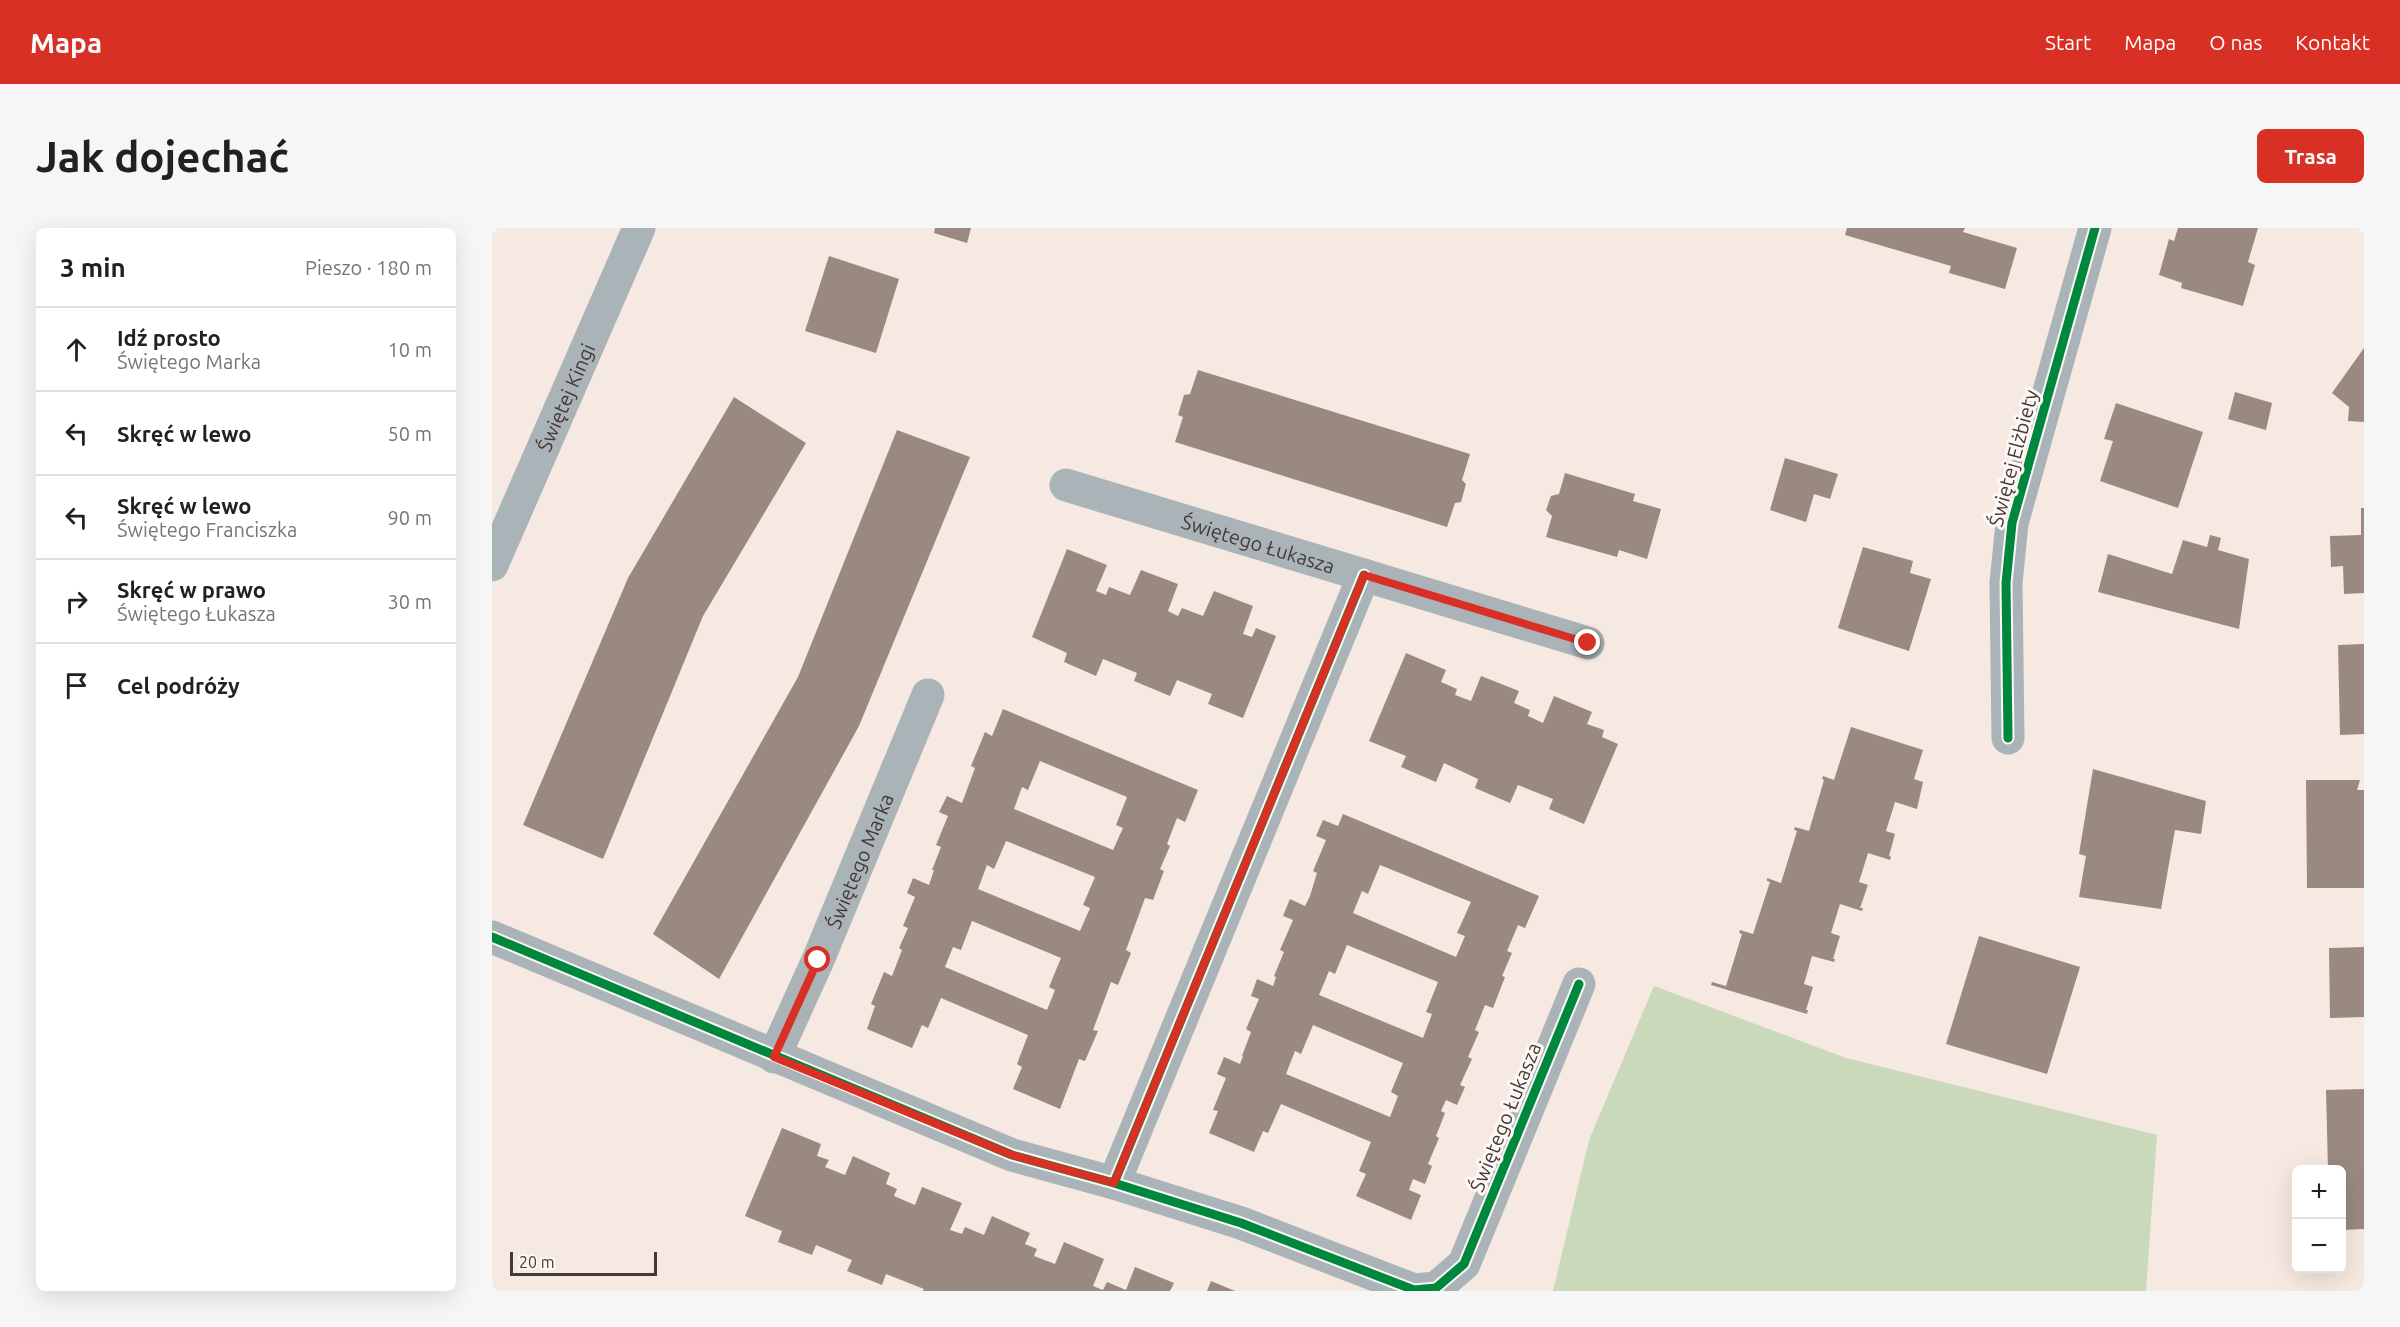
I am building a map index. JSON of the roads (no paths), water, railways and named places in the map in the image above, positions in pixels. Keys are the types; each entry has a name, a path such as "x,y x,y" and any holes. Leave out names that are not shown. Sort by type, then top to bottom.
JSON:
{"street":[{"name":"Świętej Kingi","path":"492,565 639,228"},
{"name":"Świętej Elżbiety","path":"2008,738 2006,583 2012,522 2095,228"},
{"name":"Świętego Łukasza","path":"1066,485 1588,643"},
{"path":"492,937 1012,1155 1114,1183 1364,575"},
{"name":"Świętego Marka","path":"774,1057 818,960 928,695"},
{"name":"Świętego Łukasza","path":"1114,1183 1241,1223 1414,1290 1436,1288 1464,1264 1580,984"}]}
